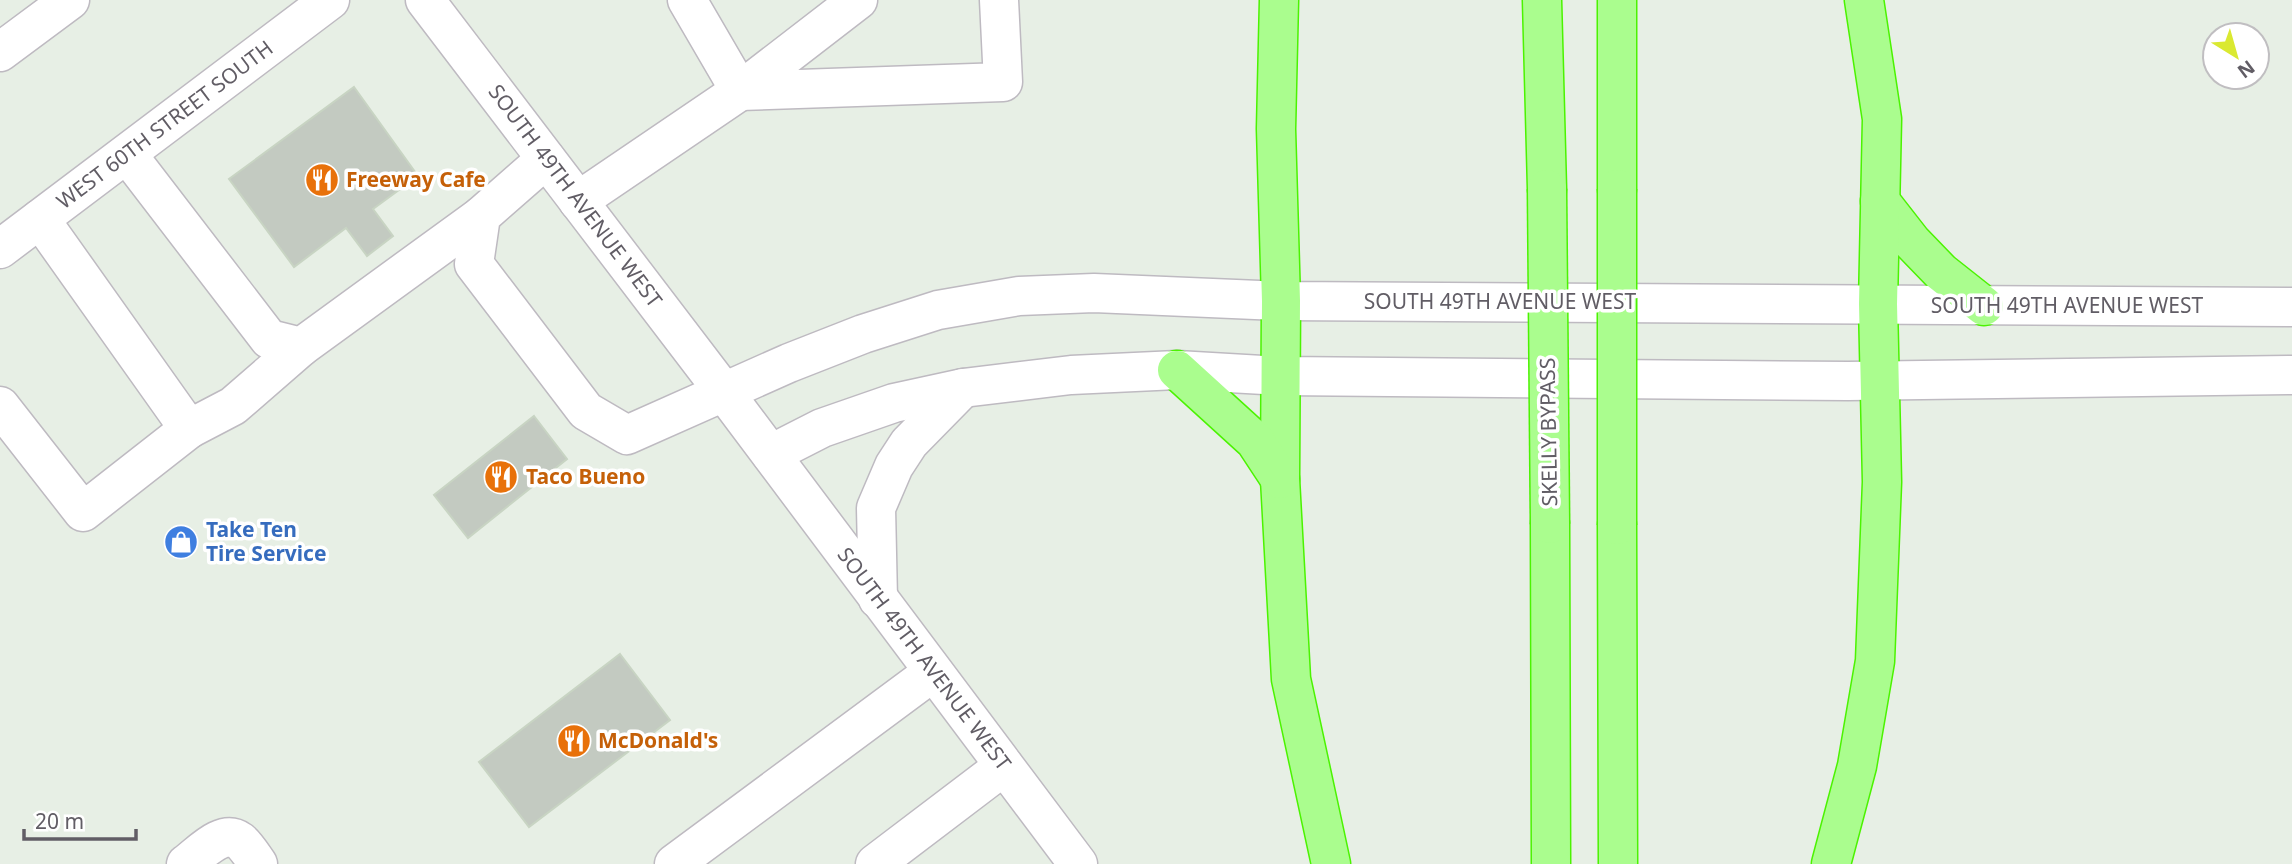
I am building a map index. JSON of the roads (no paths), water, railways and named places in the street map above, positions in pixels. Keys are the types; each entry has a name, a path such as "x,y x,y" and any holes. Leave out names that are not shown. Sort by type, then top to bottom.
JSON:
{"highway":[{"path":"1279,0 1276,129 1282,301 1280,479 1290,679 1331,864"},
{"name":"SKELLY BYPASS","path":"1542,0 1547,189 1551,864"},
{"path":"1617,0 1618,864"},
{"path":"1831,864 1857,766 1875,661 1882,482 1878,304 1882,119 1864,0"},
{"path":"1881,201 1931,262 1984,306"},
{"path":"1177,370 1255,441 1280,479"}],"street":[{"path":"0,52 70,0"},
{"name":"WEST 60TH STREET SOUTH","path":"0,249 330,0"},
{"name":"SOUTH 49TH AVENUE WEST","path":"425,0 771,454 1078,864"},
{"path":"687,0 740,91"},
{"path":"740,91 1003,82 999,0"},
{"path":"578,201 740,91 853,2"},
{"path":"127,154 269,340 301,347"},
{"path":"0,406 83,512 189,429 233,406 301,347 481,216 547,159"},
{"path":"481,216 474,264 586,411 627,435 724,392"},
{"path":"40,219 189,429"},
{"name":"SOUTH 49TH AVENUE WEST","path":"724,392 863,334 938,310 1019,296 1094,293 1282,301 2292,307"},
{"path":"771,454 822,428 894,403 963,387 1071,375 1177,370 1281,376 1880,381 2292,375"},
{"path":"878,599 876,508 894,466 909,443 963,387"},
{"path":"674,864 933,672"},
{"path":"875,864 1004,766"},
{"path":"186,864 218,840 227,837 242,842 258,864"}],"place":[{"name":"Freeway Cafe","path":"322,180"},
{"name":"Taco Bueno","path":"501,477"},
{"name":"Take Ten Tire Service","path":"181,542"},
{"name":"McDonald's","path":"574,741"}]}
